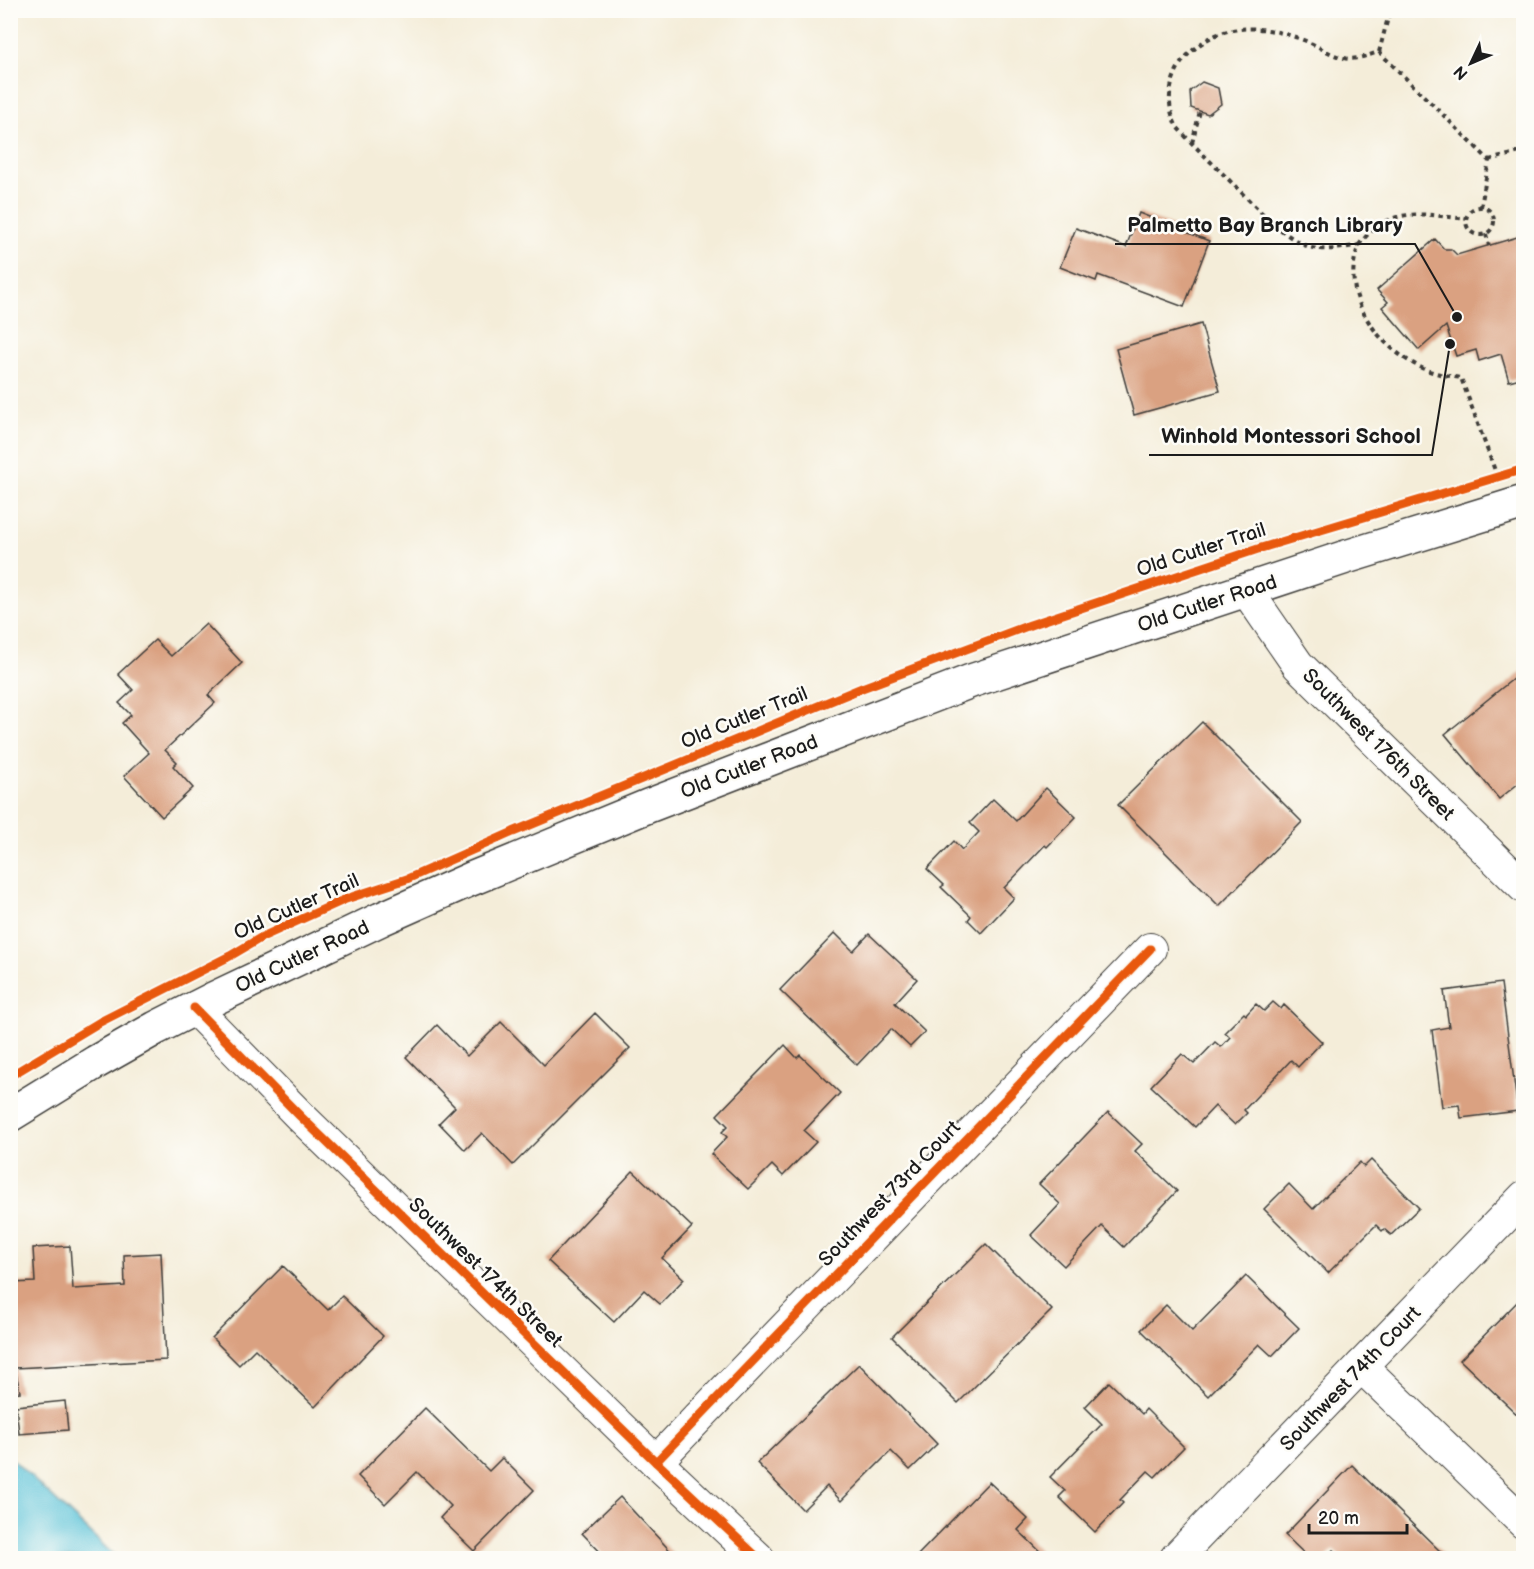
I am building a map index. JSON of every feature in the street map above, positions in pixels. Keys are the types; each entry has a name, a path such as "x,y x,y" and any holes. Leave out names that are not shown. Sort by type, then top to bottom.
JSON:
{"main road":[{"name":"Old Cutler Road","path":"10,1115 96,1062 194,1008 441,892 691,789 971,681 1346,557 1524,502"}],"street":[{"name":"Southwest 176th Street","path":"1247,591 1298,664 1524,887"},
{"name":"Southwest 73rd Court","path":"656,1462 1150,950"},
{"name":"Southwest 174th Street","path":"194,1008 300,1116 758,1558"},
{"name":"Southwest 74th Court","path":"1176,1558 1524,1197"},
{"path":"1361,1366 1524,1523"}],"path":[{"path":"1379,52 1390,10"},
{"path":"1359,245 1324,249 1307,246 1273,223 1192,143 1174,122 1170,104 1171,87 1177,69 1185,57 1212,37 1238,29 1259,28 1285,34 1305,40 1344,58 1352,59 1379,52"},
{"path":"1379,52 1489,160"},
{"path":"1192,143 1200,111"},
{"path":"1489,160 1524,151"},
{"path":"1481,207 1489,160"},
{"path":"1481,207 1487,209 1493,216 1493,226 1486,234 1479,236 1471,232 1466,219 1473,209 1481,207"},
{"path":"1466,219 1418,214 1395,217 1384,222 1359,245 1355,256 1354,287 1364,315 1380,337 1403,358 1425,370 1461,378 1501,475 1486,480"},
{"path":"1486,234 1489,246"}],"water":[{"path":"11,1458 117,1558 11,1558"}],"building":[{"path":"1202,82 1218,88 1221,104 1208,114 1191,108 1190,91"},
{"path":"1139,213 1209,241 1184,307 1098,275 1096,281 1060,267 1076,228 1126,247"},
{"path":"1524,235 1524,377 1509,381 1501,354 1479,361 1476,350 1456,356 1446,326 1419,350 1382,307 1388,302 1377,290 1435,239 1444,249 1451,249 1457,255"},
{"path":"1201,324 1220,391 1134,415 1116,349"},
{"path":"206,624 242,663 208,695 215,703 165,750 177,762 173,766 193,788 162,817 124,776 149,753 122,723 131,715 119,703 133,690 118,674 155,640 171,656"},
{"path":"1524,670 1524,779 1499,799 1445,734"},
{"path":"1202,722 1302,822 1219,906 1118,805"},
{"path":"1046,788 1076,817 1047,847 1045,845 1004,888 1014,898 981,933 968,920 971,916 941,887 944,885 927,869 954,841 962,850 979,832 970,823 993,799 1016,821"},
{"path":"835,933 853,951 869,934 917,979 895,1003 925,1032 910,1047 891,1029 857,1065 780,990"},
{"path":"1501,983 1518,1111 1461,1118 1459,1105 1442,1107 1432,1030 1449,1027 1444,991"},
{"path":"1273,1002 1281,1009 1284,1005 1322,1042 1298,1067 1291,1060 1244,1110 1247,1113 1235,1125 1215,1106 1195,1127 1151,1086 1182,1054 1194,1064 1215,1042 1221,1047 1230,1037 1225,1032 1244,1013 1246,1015 1256,1004 1264,1011"},
{"path":"595,1013 630,1048 513,1165 482,1133 465,1150 439,1123 455,1107 406,1057 437,1025 467,1056 501,1022 544,1065"},
{"path":"785,1045 797,1058 800,1055 840,1093 804,1131 816,1142 783,1176 772,1165 748,1189 711,1154 727,1137 722,1132 728,1126 717,1115"},
{"path":"1108,1112 1142,1144 1135,1151 1177,1191 1124,1247 1102,1226 1064,1266 1031,1235 1060,1204 1039,1184"},
{"path":"1371,1160 1419,1208 1391,1235 1376,1225 1328,1273 1264,1209 1289,1184 1313,1209 1360,1162 1364,1167"},
{"path":"633,1171 692,1227 662,1258 684,1279 660,1304 644,1290 614,1322 548,1261"},
{"path":"986,1244 1052,1310 958,1403 892,1337"},
{"path":"70,1246 73,1289 125,1286 124,1255 161,1253 166,1360 15,1368 20,1392 10,1393 10,1283 35,1282 33,1248"},
{"path":"283,1266 328,1310 342,1296 383,1336 315,1407 255,1349 239,1365 212,1338"},
{"path":"1246,1276 1299,1328 1272,1356 1259,1344 1208,1396 1141,1330 1166,1305 1192,1331"},
{"path":"1524,1295 1524,1421 1460,1360"},
{"path":"859,1364 937,1444 910,1470 891,1451 841,1501 827,1486 803,1510 757,1463"},
{"path":"1109,1382 1142,1414 1146,1409 1184,1447 1155,1477 1148,1471 1120,1500 1123,1503 1095,1532 1059,1497 1065,1491 1050,1477 1102,1424 1085,1407"},
{"path":"65,1401 68,1430 19,1434 16,1406"},
{"path":"425,1408 489,1471 502,1458 534,1490 474,1551 440,1518 451,1506 417,1472 385,1504 358,1476"},
{"path":"1352,1465 1444,1555 1441,1558 1342,1558 1333,1550 1325,1558 1309,1558 1285,1535"},
{"path":"989,1482 1028,1519 1018,1530 1047,1558 915,1558"},
{"path":"620,1497 677,1558 606,1558 582,1533"}],"cycle path":[{"name":"Old Cutler Trail","path":"10,1076 100,1022 230,956 262,937 346,899 407,879 513,832 862,688 1030,625 1261,548 1524,469"},
{"path":"656,1462 1150,949"},
{"path":"194,1008 300,1116 758,1558"}],"place":[{"name":"Palmetto Bay Branch Library","path":"1457,317"},
{"name":"Winhold Montessori School","path":"1450,344"}]}
